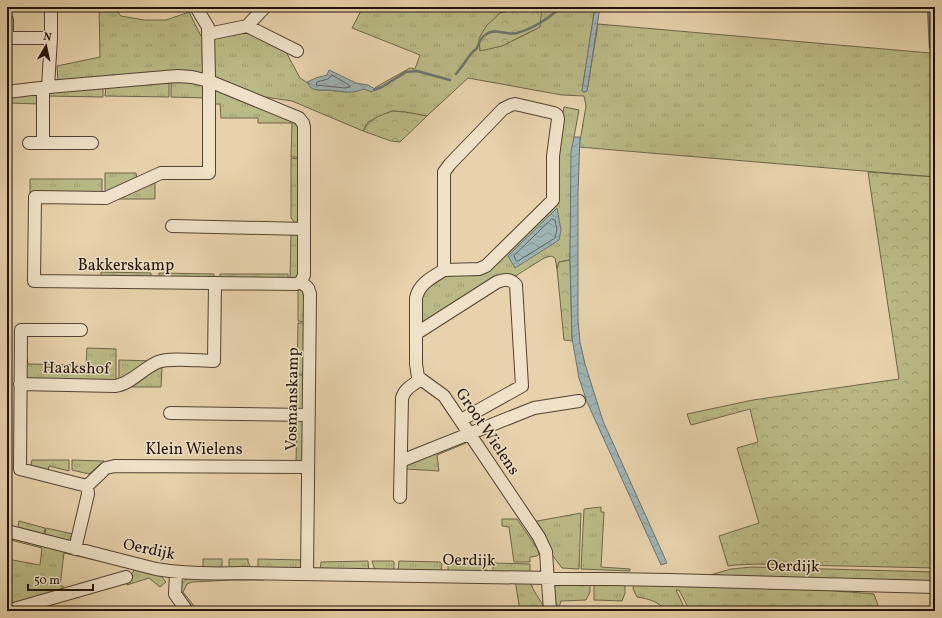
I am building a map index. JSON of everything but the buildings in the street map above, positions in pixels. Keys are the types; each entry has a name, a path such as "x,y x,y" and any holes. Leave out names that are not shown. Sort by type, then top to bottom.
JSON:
{"street":[{"path":"43,143 46,87 51,38 50,7"},
{"path":"196,7 208,27 209,81"},
{"path":"208,34 247,26 265,7"},
{"path":"7,20 7,34"},
{"path":"247,26 297,51"},
{"path":"7,47 7,38 51,38"},
{"path":"7,92 46,87 177,76 192,77 209,81 301,120 304,127 304,275 301,282"},
{"name":"Bakkerskamp","path":"209,81 209,173 161,173 106,198 35,197 34,281 296,284 301,282"},
{"path":"400,497 402,398 408,388 421,380 418,377 417,372 416,298 418,290 425,283 444,270 479,269 486,266 553,200 553,156 558,119 557,115 515,104 511,105 503,109 446,167 444,172 444,270"},
{"path":"29,143 92,143"},
{"path":"172,226 304,229"},
{"path":"417,333 497,282 508,280 513,281 516,285 522,386 461,420"},
{"name":"Vosmanskamp","path":"301,282 308,288 310,294 307,574"},
{"name":"Haakshof","path":"20,384 115,386 123,384 156,363 164,360 214,361 215,283"},
{"path":"75,549 88,494 87,486 20,469 21,330 81,330"},
{"name":"Groot Wielens","path":"421,380 444,396 539,537 546,552 549,578 550,611"},
{"path":"401,461 470,435 534,408 579,401"},
{"path":"170,413 309,416"},
{"name":"Klein Wielens","path":"87,486 106,468 111,466 308,467"},
{"name":"Oerdijk","path":"7,532 156,569 207,574 243,573 549,578 935,587"},
{"path":"176,572 175,594 187,611"},
{"path":"7,611 126,577"}],"green space":[{"path":"99,7 113,7 121,16 144,20 166,20 189,12 201,36 204,36 205,73 174,71 58,81 57,66 100,57"},
{"path":"363,7 519,7 518,9 500,13 502,46 534,30 542,7 595,7 582,91 584,92 587,91 598,24 930,53 934,48 932,47 931,7 935,7 935,177 579,147 586,106 584,96 562,95 468,78 427,116 392,111 368,122 363,131 292,101 265,97 213,76 212,39 251,32 286,52 300,78 318,90 345,92 364,89 372,91 376,87 410,68 415,69 420,55 352,28"},
{"path":"519,7 542,7 540,27 502,46 480,51 479,38 487,25 500,13 518,9"},
{"path":"169,80 169,97 105,96 106,86"},
{"path":"171,80 203,84 205,98 171,97"},
{"path":"103,86 103,97 46,96 46,92"},
{"path":"217,90 299,124 300,157 291,157 292,123 258,123 258,118 221,118 220,104 212,104 214,91"},
{"path":"37,92 39,104 7,103 7,95"},
{"path":"564,107 579,110 574,137 571,190 570,260 559,262 557,269 555,258 551,256 544,258 514,277 423,323 423,291 451,273 481,273 556,201 556,150"},
{"path":"392,111 427,116 400,142 391,141 363,131 372,120"},
{"path":"291,158 300,159 300,222 295,223 291,218"},
{"path":"868,172 935,177 935,568 756,564 728,566 719,536 759,523 737,448 758,442 750,409 691,425 687,414 753,400 899,379"},
{"path":"105,173 136,173 137,179 105,196"},
{"path":"30,179 102,179 102,192 30,195"},
{"path":"155,180 155,199 112,199"},
{"path":"291,234 300,234 298,276 290,279"},
{"path":"570,260 573,341 564,340 557,269 559,262"},
{"path":"101,272 151,273 151,278 101,277"},
{"path":"159,273 214,274 214,279 159,278"},
{"path":"220,274 288,274 288,279 220,279"},
{"path":"298,287 306,293 307,322 298,321"},
{"path":"298,323 307,323 306,374 297,374"},
{"path":"87,348 116,349 116,380 23,379 23,358 27,358 28,364 86,365"},
{"path":"119,360 155,361 119,383"},
{"path":"157,368 162,368 161,387 127,387"},
{"path":"297,375 306,375 306,410 297,411"},
{"path":"297,419 306,420 304,459 296,462"},
{"path":"465,440 466,443 437,455 439,471 406,469 404,466"},
{"path":"32,460 69,460 69,471 49,466 48,472 30,468"},
{"path":"72,460 104,461 89,474 72,470"},
{"path":"601,507 601,512 604,512 601,567 630,569 630,571 581,569 584,509"},
{"path":"581,513 579,569 562,568 553,556 550,556 532,522"},
{"path":"502,519 517,519 538,550 539,554 537,556 530,557 530,562 514,562 509,527 502,526"},
{"path":"19,521 45,528 44,534 18,527"},
{"path":"46,528 73,534 67,541 58,540 56,537 45,534"},
{"path":"7,537 95,560 64,553 60,586 63,586 64,592 7,608 7,559 40,565 42,548 7,539"},
{"path":"203,559 222,559 222,567 221,569 205,568 203,566"},
{"path":"229,559 248,559 252,570 229,569"},
{"path":"258,559 304,560 302,568 258,570"},
{"path":"368,561 369,572 320,570 321,562"},
{"path":"372,561 393,561 394,572 375,570"},
{"path":"399,561 440,562 442,564 440,573 398,572"},
{"path":"449,563 485,563 486,571 484,573 448,571"},
{"path":"494,563 530,564 530,574 493,572"},
{"path":"752,567 935,572 935,583 710,575 731,569"},
{"path":"135,569 161,576 166,582 160,587 149,578 127,585 126,580"},
{"path":"264,577 264,580 192,582 187,584 183,592 198,611 192,611 181,596 181,584 188,578"},
{"path":"515,580 531,580 531,584 545,611 520,611"},
{"path":"556,584 590,584 590,592 586,600 561,601 558,611 554,611 554,586"},
{"path":"625,584 625,593 622,601 594,600 594,585"},
{"path":"634,584 760,585 874,594 880,611 690,611 679,590 676,590 686,611 666,611 653,601 637,597 633,589"}],"water":[{"path":"595,7 600,7 587,91 584,92 582,91"},
{"path":"329,70 356,83 368,85 375,89 372,92 364,89 354,92 345,92 318,90 309,86 309,83 307,82 327,75"},
{"path":"574,137 580,137 578,192 578,320 580,342 585,364 603,421 667,563 661,565 587,402 579,378 572,338 570,260 571,152"},
{"path":"557,208 561,230 559,240 515,268 508,256"}],"waterway":[{"path":"456,74 477,48 483,36 493,32 513,34 524,31 541,22 562,7"},
{"path":"928,7 930,48 935,48"},
{"path":"374,90 382,87 406,72 417,71 450,80"}]}
